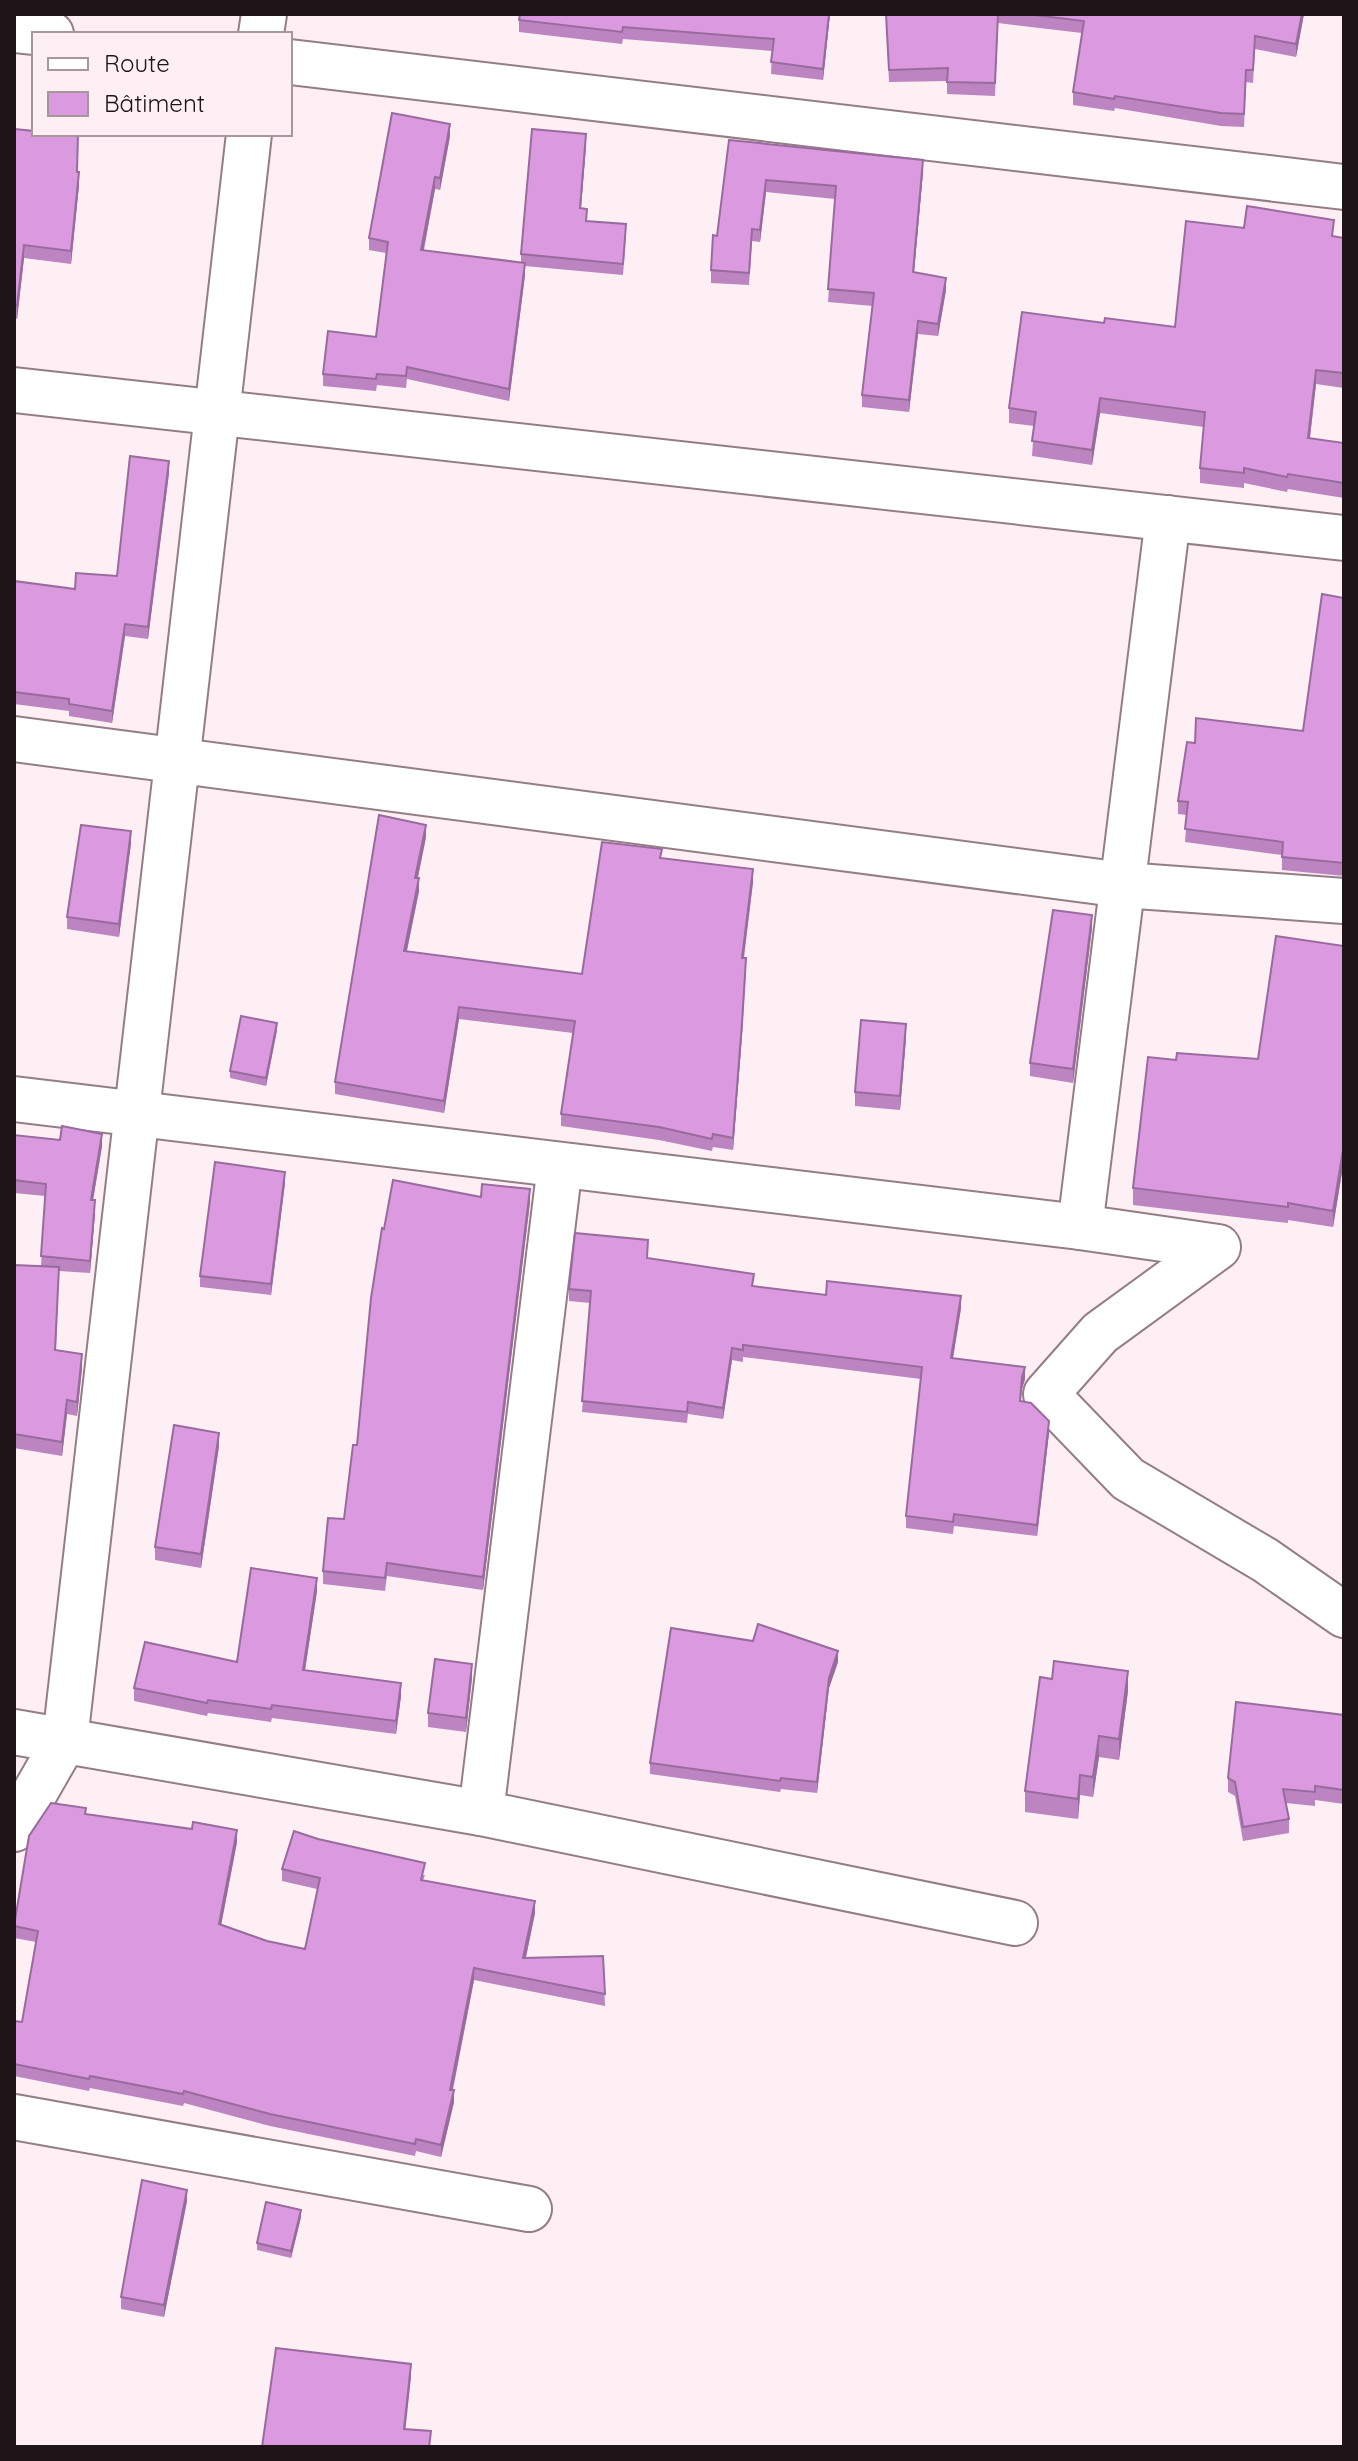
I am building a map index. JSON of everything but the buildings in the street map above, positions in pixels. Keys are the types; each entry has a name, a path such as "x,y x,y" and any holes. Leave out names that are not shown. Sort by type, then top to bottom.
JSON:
{"street":[{"path":"292,62 1344,187"},
{"path":"14,1829 65,1740 249,136"},
{"path":"14,390 1344,538"},
{"path":"1080,1227 1168,518"},
{"path":"14,739 1123,885 1344,901"},
{"path":"14,1099 1080,1227 1218,1247 1100,1333 1046,1394 1128,1479 1265,1560 1344,1615"},
{"path":"481,1813 560,1165"},
{"path":"14,1732 481,1813 1015,1923"},
{"path":"14,2117 529,2209"}]}
